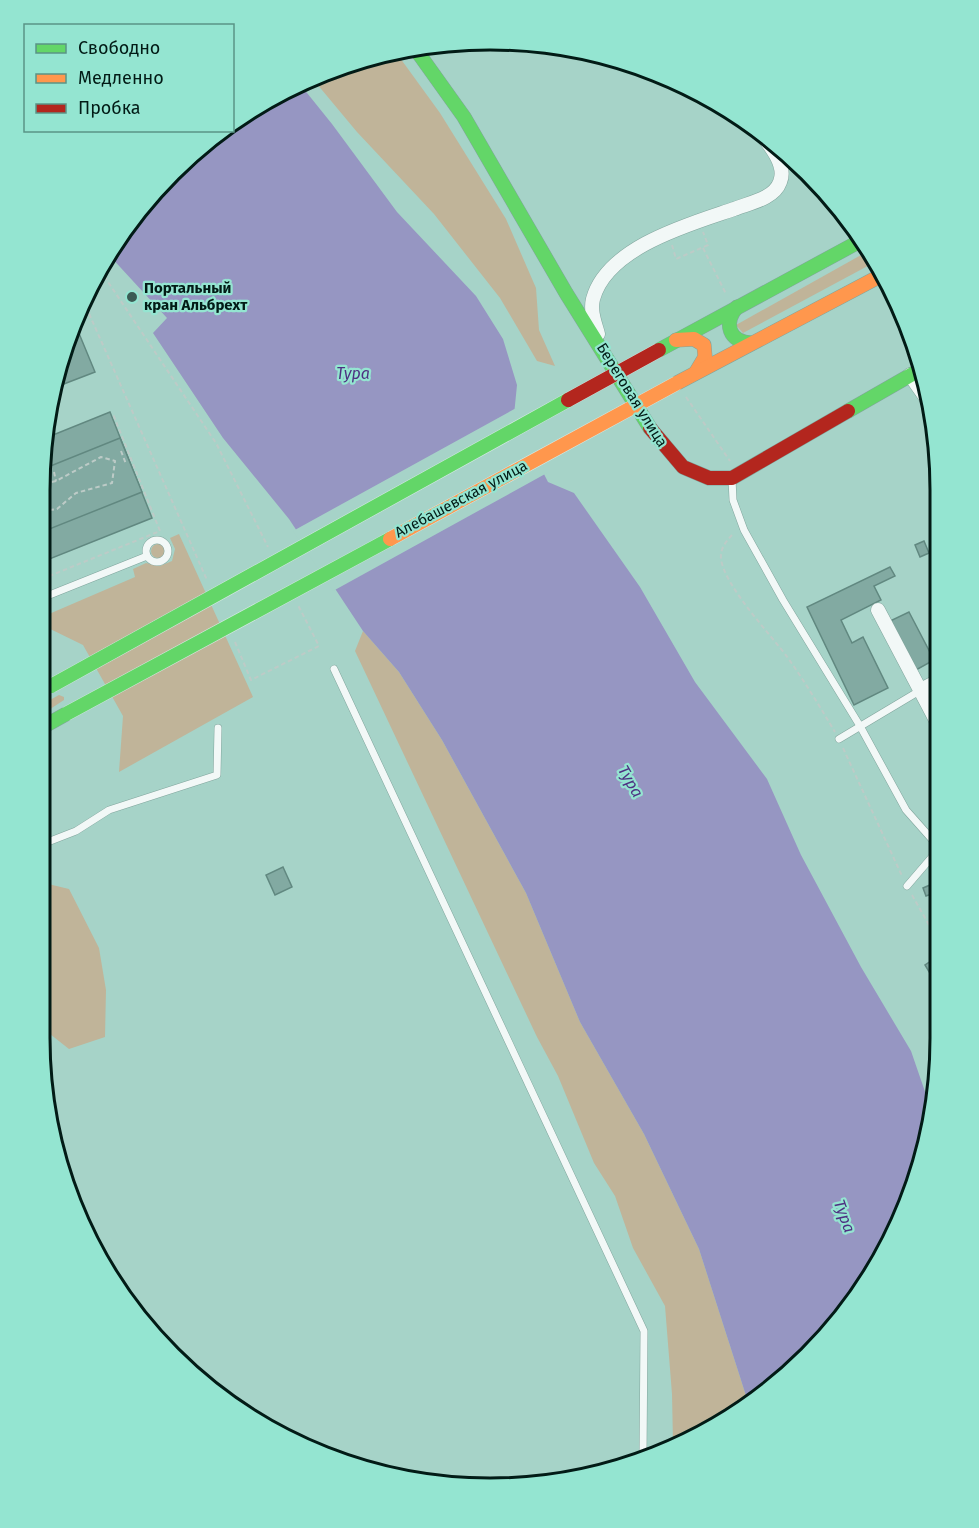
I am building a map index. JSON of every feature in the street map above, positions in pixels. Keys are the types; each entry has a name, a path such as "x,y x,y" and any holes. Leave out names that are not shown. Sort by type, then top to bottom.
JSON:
{"main road":[{"name":"Береговая улица","path":"420,55 464,117 566,293 651,429 683,467 696,474 709,478 732,471"},
{"path":"50,687 676,340 854,244"},
{"name":"Алебашевская улица","path":"50,723 680,388 696,372 875,278"},
{"path":"737,307 731,312 728,328 738,341 751,343"},
{"path":"676,340 693,337 702,342 706,358 696,372"},
{"path":"732,471 914,373"}],"street":[{"path":"602,348 593,317 593,299 601,283 615,265 631,250 648,242 761,199 771,193 780,183 782,172 773,153"},
{"path":"910,375 917,385"},
{"path":"878,610 930,708"},
{"path":"921,690 930,685"}],"lane":[{"path":"732,471 734,500 744,530 798,627 860,726 906,810 930,837"},
{"path":"50,595 147,556"},
{"path":"334,669 645,1331 643,1451"},
{"path":"839,739 921,690"},
{"path":"50,841 76,831 109,810 217,775 218,728"},
{"path":"907,886 930,859"}],"path":[{"path":"676,259 708,245"},
{"path":"702,248 727,297"},
{"path":"104,276 216,443 272,555"},
{"path":"88,311 208,582"},
{"path":"680,388 732,471"},
{"path":"50,576 160,531 113,414"},
{"path":"121,451 126,464"},
{"path":"50,482 101,457 115,461 124,459"},
{"path":"50,510 57,509 76,493 112,483 115,461"},
{"path":"54,472 56,481"},
{"path":"732,535 722,548 721,560 732,582 766,634 787,657 839,739 907,886 930,927"},
{"path":"232,636 251,680 319,646 298,606"}],"shaded area":[{"path":"401,59 440,113 506,219 536,288 539,330 555,366 537,361 500,298 434,214 357,132 318,85 376,64"},
{"path":"861,255 868,266 743,333 736,325"},
{"path":"179,534 253,697 119,772 123,716 83,645 50,629 50,614 135,577 133,569 146,563 160,566 172,561 175,549 170,538"},
{"path":"158,544 163,546 165,551 163,556 158,558 153,556 151,551 153,546"},
{"path":"363,631 399,672 442,740 526,893 580,1022 644,1134 699,1249 746,1396 709,1420 673,1438 665,1306 633,1248 615,1196 594,1163 558,1076 537,1037 355,651"},
{"path":"59,695 64,697 64,700 50,709 50,700"},
{"path":"50,884 69,889 99,948 106,990 105,1037 69,1049 50,1034"}],"water":[{"name":"Тура","path":"305,90 397,212 476,296 503,339 517,385 514,415 548,482 574,493 640,587 695,682 767,779 801,855 861,967 911,1051 926,1095 915,1152 906,1180 896,1207 871,1258 839,1306 801,1350 746,1396 699,1249 644,1134 580,1022 526,893 442,740 399,672 363,631 289,519 223,438 153,333 167,318 114,260 159,199 199,159 245,124"}],"pier":[{"path":"518,407 517,415 547,473 333,591 293,531"}],"building":[{"path":"79,333 95,372 62,385"},
{"path":"110,412 152,518 50,559 50,461 53,435"},
{"path":"120,438 142,492 50,529 50,466"},
{"path":"924,541 929,553 920,557 915,545"},
{"path":"890,567 895,576 874,586 881,600 841,620 852,643 863,637 888,688 854,705 807,607"},
{"path":"909,612 930,652 930,662 916,670 890,621"},
{"path":"283,867 292,887 275,895 266,875"},
{"path":"930,885 930,895 926,896 923,888"},
{"path":"930,962 930,973 925,965"}],"traffic: fast":[{"path":"420,55 464,117 566,293 650,428"},
{"path":"659,350 854,244"},
{"path":"737,307 730,319 730,331 738,339 751,343"},
{"path":"848,411 914,373"},
{"path":"51,686 568,400"},
{"path":"66,714 390,539"},
{"path":"50,723 66,714"}],"traffic: slow":[{"path":"677,383 875,279"},
{"path":"676,340 694,339 704,345 705,357 696,372"},
{"path":"390,539 677,383"}],"traffic: jam":[{"path":"568,400 659,350"},
{"path":"650,428 683,467 709,478 732,478 848,411"}],"place":[{"name":"Портальный кран Альбрехт","path":"132,297"}]}
